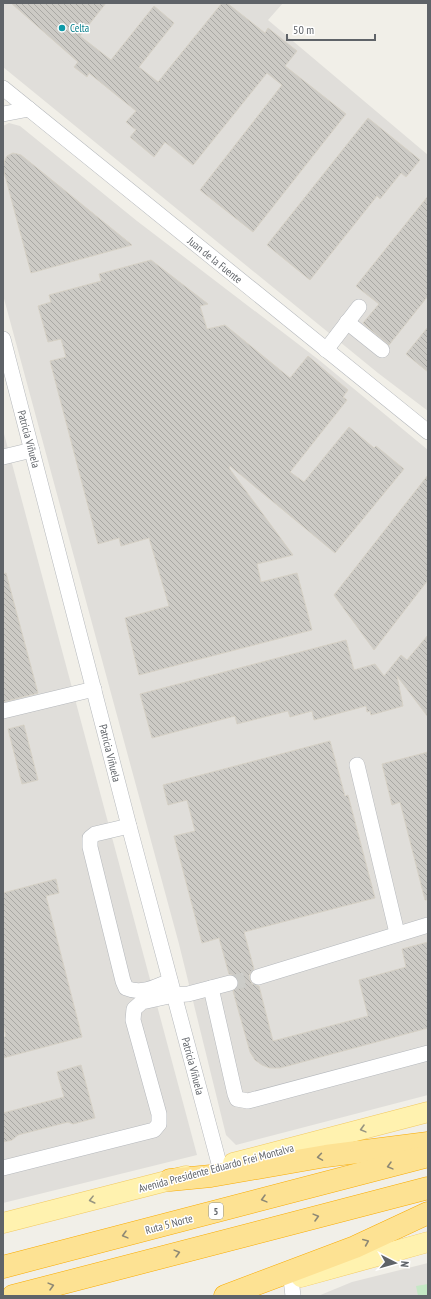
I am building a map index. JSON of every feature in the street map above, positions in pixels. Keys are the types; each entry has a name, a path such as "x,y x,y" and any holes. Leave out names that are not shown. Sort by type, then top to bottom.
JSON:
{"highway":[{"path":"170,1180 211,1176 318,1158 428,1143"},
{"name":"Ruta 5 Norte","path":"3,1267 428,1156"},
{"path":"13,1296 428,1188"},
{"path":"225,1296 355,1247 428,1213"}],"main road":[{"name":"Avenida Presidente Eduardo Frei Montalva","path":"3,1223 428,1112"},
{"path":"225,1296 292,1288 428,1242"}],"street":[{"name":"Juan de la Fuente","path":"3,88 428,432"},
{"path":"3,114 29,109"},
{"path":"326,350 359,307"},
{"path":"347,322 382,350"},
{"name":"Patricia Viñuela","path":"3,339 129,826 220,1167"},
{"path":"3,457 32,450"},
{"path":"3,711 94,689"},
{"path":"357,765 397,933"},
{"path":"129,826 95,834 90,838 92,854 126,988 141,992 172,988 188,994 230,983"},
{"path":"258,977 397,933 428,925"},
{"path":"3,1168 154,1130 159,1124 159,1114 133,1020 134,1009 142,1002 172,988"},
{"path":"211,988 235,1094 237,1099 242,1101 256,1099 428,1053"}],"shaded area":[{"path":"3,3 283,3 268,20 428,155 428,411 378,373 3,67"},
{"path":"9,123 20,126 137,221 319,360 428,450 428,1095 236,1145 226,1135 179,944 3,295 3,126"},
{"path":"3,430 197,1155 3,1203"},
{"path":"428,1263 428,1296 318,1296 352,1282"}],"green space":[{"path":"428,1284 428,1296 418,1296 416,1286"}],"building":[{"path":"11,3 106,3 80,36 111,60 154,6 174,23 139,67 158,82 222,3 227,3 265,33 268,28 297,51 285,66 346,114 253,232 200,190 282,85 267,73 193,165 165,142 154,157 130,137 136,130 126,122 136,111 89,73 87,77 74,67 78,62"},
{"path":"368,118 420,160 406,177 401,173 380,199 377,196 310,280 267,245"},
{"path":"13,153 21,155 132,245 31,273 3,168 7,156"},
{"path":"428,196 428,296 389,345 363,323 379,304 356,286"},
{"path":"151,260 208,304 200,306 207,329 225,325 290,378 308,356 348,390 343,397 347,400 290,472 304,482 349,427 374,448 376,446 404,469 335,553 230,466 229,468 293,555 257,564 261,582 297,573 312,630 139,675 125,618 169,606 149,538 121,546 119,538 98,544 50,361 66,357 61,339 48,342 38,306 51,302 49,295 101,281 99,274"},
{"path":"428,327 428,372 406,354"},
{"path":"428,475 428,580 374,650 334,595"},
{"path":"6,573 38,693 3,702 3,574"},
{"path":"428,635 428,717 397,676 403,706 371,715 370,711 367,712 366,706 314,720 312,711 290,717 288,711 237,724 235,716 152,738 140,694 346,640 354,670 375,664 384,676 401,655 407,660"},
{"path":"24,725 38,780 22,784 8,729"},
{"path":"330,741 345,796 348,795 375,898 244,932 254,969 249,975 250,980 252,984 259,986 273,1041 368,1016 359,980 406,967 402,949 428,942 428,1028 280,1068 270,1068 255,1060 250,1052 233,991 239,986 239,980 236,976 229,974 219,938 202,943 174,836 195,831 187,800 168,805 163,785"},
{"path":"428,752 428,900 425,900 400,802 392,805 382,764"},
{"path":"56,879 59,893 46,896 82,1037 3,1058 3,1037 6,1036 3,1024 3,893"},
{"path":"81,1065 95,1118 73,1124 68,1122 18,1135 12,1140 3,1142 3,1113 64,1097 57,1072"}],"tunnel":[{"path":"230,983 258,977"}],"place":[{"name":"Celta","path":"62,28"}]}
